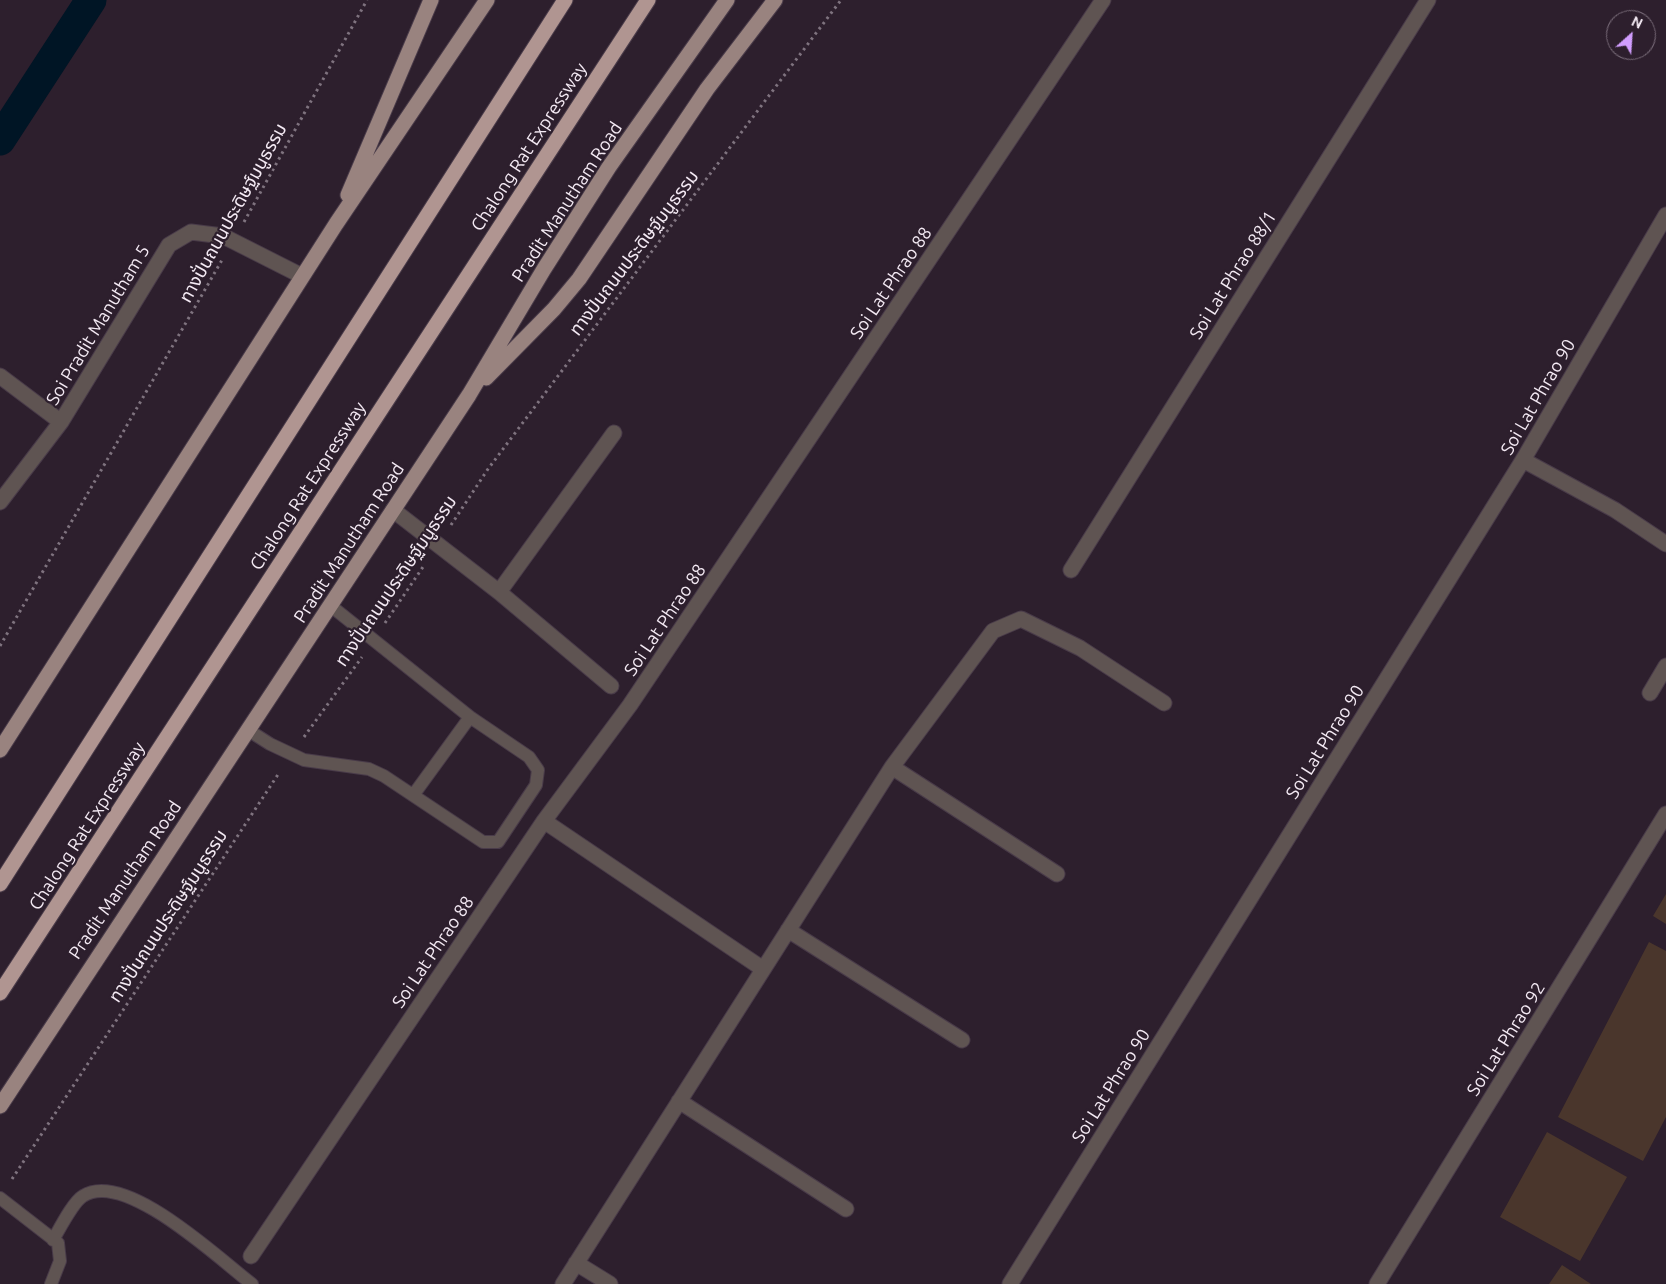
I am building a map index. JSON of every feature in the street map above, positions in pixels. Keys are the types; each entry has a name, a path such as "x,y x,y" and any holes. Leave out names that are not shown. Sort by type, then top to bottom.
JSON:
{"highway":[{"path":"0,884 565,0"},
{"name":"Chalong Rat Expressway","path":"0,993 648,0"}],"main road":[{"path":"336,224 431,0"},
{"path":"0,750 302,276 487,0"},
{"name":"Pradit Manutham Road","path":"0,1106 469,395 544,269 609,167 727,0"},
{"path":"469,395 554,309 579,279 707,88 775,0"}],"street":[{"name":"Soi Lat Phrao 88","path":"251,1256 544,821 636,696 1103,0"},
{"name":"Soi Lat Phrao 88/1","path":"1070,570 1428,0"},
{"name":"Soi Lat Phrao 90","path":"1010,1284 1523,460 1666,215"},
{"name":"Soi Pradit Manutham 5","path":"0,502 61,422 169,244 191,232 223,236 302,276"},
{"name":"Soi Pradit Manutham 5","path":"0,376 61,422"},
{"path":"499,592 614,433"},
{"path":"1523,460 1615,510 1666,544"},
{"path":"393,510 499,592 611,686"},
{"path":"563,1284 892,767 993,631 1021,619 1080,648 1164,703"},
{"path":"1650,693 1666,666"},
{"path":"892,767 1057,874"},
{"name":"Soi Lat Phrao 92","path":"1377,1284 1666,814"},
{"path":"544,821 763,969"},
{"path":"788,930 962,1040"},
{"path":"679,1101 846,1209"},
{"path":"576,1263 610,1284"}],"lane":[{"path":"248,730 291,755 316,764 369,769 414,794 483,842 498,842 536,785 538,770 529,757 470,717 331,606"},
{"path":"414,794 470,717"},
{"path":"53,1240 81,1197 93,1191 116,1193 156,1209 252,1284"},
{"path":"0,1198 58,1244 60,1261 51,1284"}],"path":[{"name":"ทางปั่นถนนประดิษฐ์มนูธรรม","path":"0,646 234,241 367,0"},
{"name":"ทางปั่นถนนประดิษฐ์มนูธรรม","path":"11,1180 291,755 374,640 488,470 841,0"}],"building":[{"path":"1666,894 1666,924 1653,916"},
{"path":"1649,942 1666,951 1666,1117 1643,1161 1558,1117"},
{"path":"1547,1132 1627,1177 1580,1261 1500,1217"},
{"path":"1562,1265 1591,1284 1549,1284"}],"waterway":[{"path":"0,140 91,0"}]}
